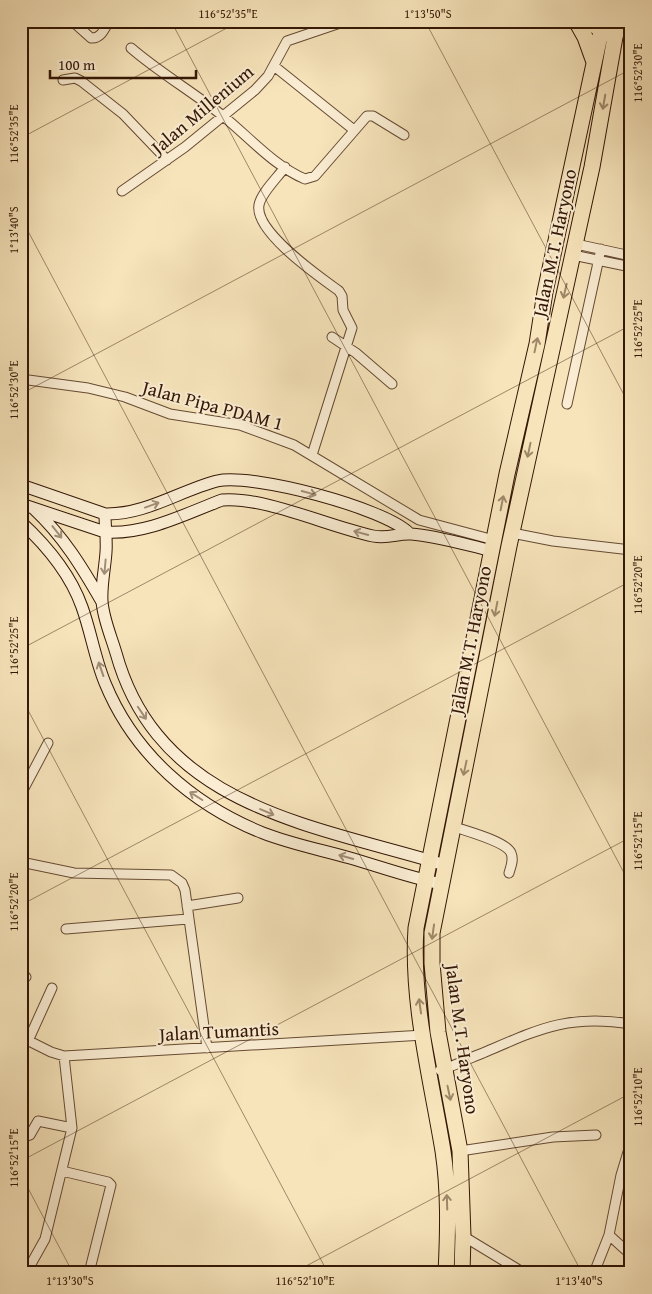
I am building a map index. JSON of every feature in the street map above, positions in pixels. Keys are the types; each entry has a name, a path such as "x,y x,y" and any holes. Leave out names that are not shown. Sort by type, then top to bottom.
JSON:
{"highway":[{"path":"576,21 585,37 594,62"},
{"path":"586,21 608,30"},
{"name":"Jalan M.T. Haryono","path":"462,1273 463,1236 460,1151 437,1071 424,1035 415,961 416,928 594,62 608,30"},
{"name":"Jalan M.T. Haryono","path":"446,1273 446,1175 437,1071 432,947 452,826 512,534 574,250 608,30"}],"main road":[{"name":"Jalan M.T. Haryono","path":"608,30 622,21"}],"street":[{"path":"72,21 94,39 100,35 109,21"},
{"name":"Jalan Millenium","path":"122,191 167,160 263,82 287,42 333,23 346,21"},
{"path":"131,48 152,66 223,116 285,167 301,177 310,179 354,130 370,116 404,135"},
{"path":"274,66 354,130"},
{"path":"63,80 75,78 81,81 123,114 167,160"},
{"path":"285,167 260,200 259,211 273,236 285,250 340,294 342,310 352,328 312,455"},
{"path":"574,250 601,250 631,256"},
{"path":"574,250 600,262 631,267"},
{"path":"567,404 600,262 601,250"},
{"path":"332,337 392,384"},
{"name":"Jalan Pipa PDAM 1","path":"21,379 88,388 125,397 170,414 240,425 294,445 419,520 494,546"},
{"path":"21,485 105,514 135,511 218,481 238,479 267,483 311,494 388,519 409,533"},
{"path":"218,481 222,500"},
{"path":"21,500 52,526 77,559 102,602 126,683 136,704 160,738 185,764 204,778 254,806 288,820 445,865"},
{"path":"26,505 105,532 129,532 146,528 222,500 244,501 374,536 395,537 409,533 494,546"},
{"path":"102,602 107,549 105,514"},
{"path":"21,522 40,540 62,568 82,605 105,683 116,707 164,773 201,799 247,826 284,840 442,884"},
{"path":"512,534 552,541 631,550"},
{"path":"62,568 77,559"},
{"path":"21,794 48,743"},
{"path":"284,840 288,820"},
{"path":"452,826 501,844 509,850 512,862 509,873"},
{"path":"373,865 377,847"},
{"path":"21,862 74,873 171,876 182,883 207,1048"},
{"path":"187,906 238,898"},
{"path":"66,929 188,919"},
{"path":"24,1039 52,988"},
{"path":"437,1071 533,1032 566,1022 581,1020 631,1024"},
{"name":"Jalan Tumantis","path":"24,1039 64,1056 424,1035"},
{"path":"26,1273 46,1239 72,1128 71,1108 64,1070 64,1056"},
{"path":"21,1138 30,1135 38,1121 72,1128"},
{"path":"460,1151 553,1137 596,1135"},
{"path":"594,1273 609,1235 621,1175 631,1142"},
{"path":"62,1170 108,1182 112,1186 88,1273"},
{"path":"609,1235 631,1255"},
{"path":"463,1236 524,1273"}]}
